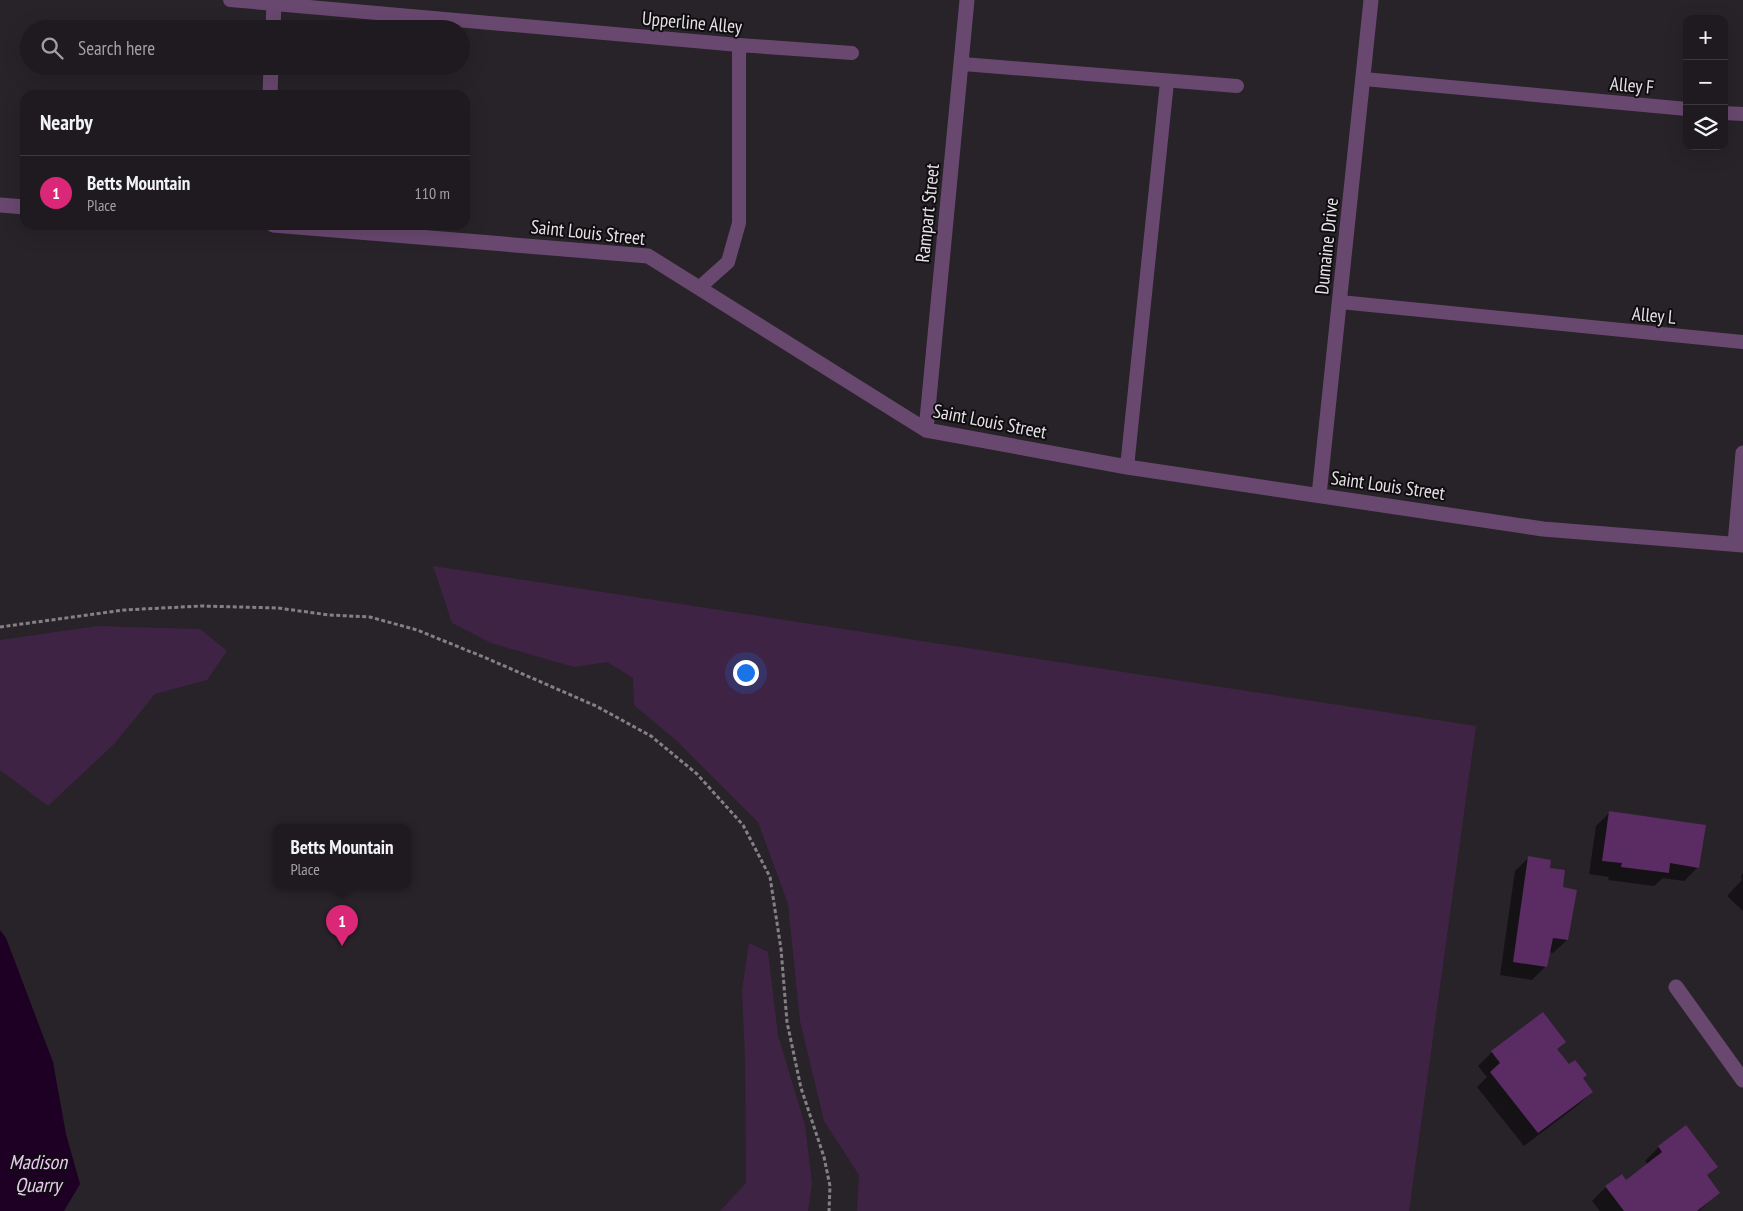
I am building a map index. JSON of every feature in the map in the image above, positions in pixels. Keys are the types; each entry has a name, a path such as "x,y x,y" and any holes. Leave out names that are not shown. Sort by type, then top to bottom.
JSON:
{"street":[{"name":"Rampart Street","path":"926,430 963,64 967,0"},
{"name":"Dumaine Drive","path":"1319,495 1371,0"},
{"path":"273,20 274,3"},
{"path":"270,90 271,75"},
{"path":"0,205 20,207"},
{"name":"Saint Louis Street","path":"333,230 648,256 926,430 1127,467 1543,529 1739,545"},
{"path":"1739,545 1743,453"},
{"path":"1676,987 1743,1080"}],"lane":[{"name":"Upperline Alley","path":"230,0 462,20"},
{"name":"Upperline Alley","path":"470,21 739,45 852,52"},
{"path":"700,288 728,262 739,222 739,45"},
{"path":"963,64 1167,82 1237,86"},
{"name":"Alley F","path":"1364,79 1683,109"},
{"path":"1127,467 1167,82"},
{"path":"1728,112 1743,114"},
{"name":"Alley L","path":"1340,302 1562,326 1743,342"}],"path":[{"path":"0,627 124,610 201,606 278,608 329,615 370,617 417,630 486,658 596,706 651,736 696,774 743,825 770,877 781,948 787,1022 801,1088 824,1157 830,1186 829,1211"}],"shaded area":[{"path":"433,566 1476,726 1409,1211 857,1211 859,1175 824,1121 800,1021 788,904 758,822 678,742 634,705 633,678 607,662 574,667 491,643 452,623"},
{"path":"97,626 200,629 227,651 207,680 155,694 114,744 48,806 0,770 0,640"},
{"path":"749,943 768,952 778,1035 805,1125 812,1183 808,1211 720,1211 746,1183 745,1057 742,990"}],"water":[{"name":"Madison Quarry","path":"0,930 6,938 53,1062 66,1134 80,1184 64,1211 0,1211"}],"building":[{"path":"1609,811 1706,825 1699,868 1670,863 1669,873 1621,867 1622,863 1602,861"},
{"path":"1528,856 1551,860 1550,868 1565,870 1563,887 1577,890 1568,940 1553,938 1547,967 1513,962"},
{"path":"1543,1012 1566,1042 1557,1049 1569,1064 1575,1060 1587,1075 1583,1078 1593,1092 1538,1133 1490,1072 1500,1063 1491,1051"},
{"path":"1686,1125 1718,1167 1707,1175 1720,1193 1697,1211 1624,1211 1605,1186 1622,1174 1626,1180 1662,1152 1658,1146"}],"place":[{"name":"Betts Mountain","path":"342,946"}]}
